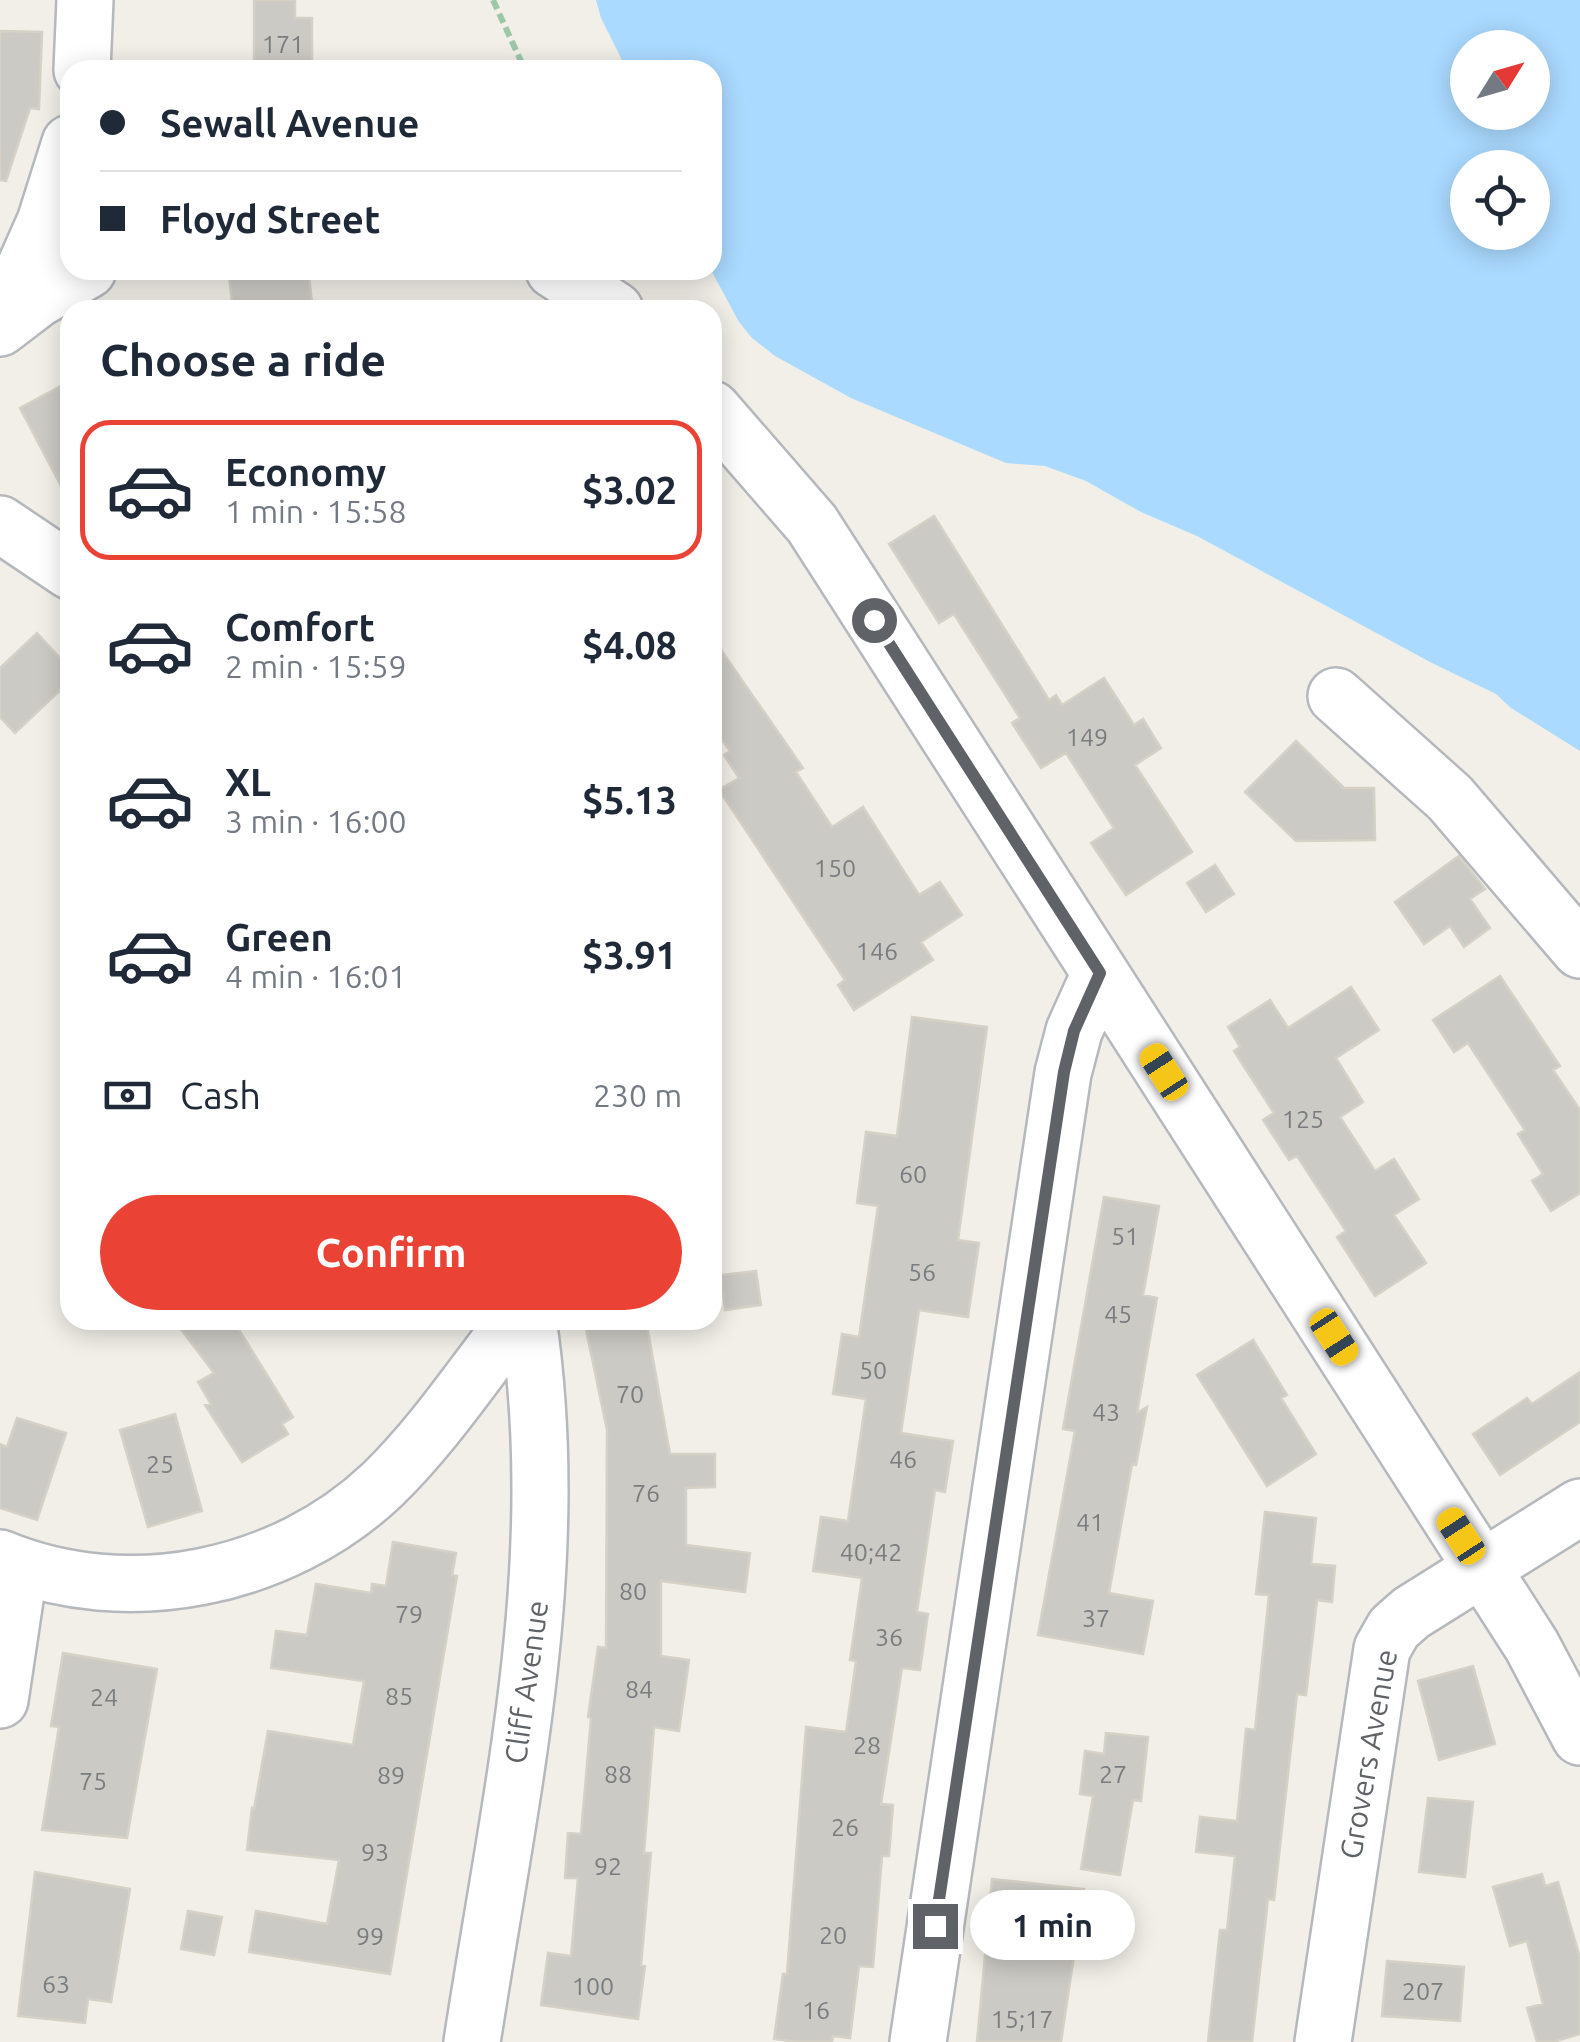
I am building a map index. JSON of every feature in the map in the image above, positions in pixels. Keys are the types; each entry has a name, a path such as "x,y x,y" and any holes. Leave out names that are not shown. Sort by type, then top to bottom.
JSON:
{"street":[{"path":"82,60 84,0"},
{"path":"0,326 45,222 60,175"},
{"path":"0,326 71,280"},
{"path":"569,280 600,300"},
{"path":"722,421 812,524 1542,1663 1580,1737"},
{"path":"0,524 60,564"},
{"path":"1336,696 1450,798 1570,936"},
{"path":"918,2042 1064,1072 1074,1031 1100,973"},
{"path":"0,1700 10,1562 86,1580 170,1582 234,1569 286,1549 334,1522 381,1486 508,1330"},
{"name":"Cliff Avenue","path":"472,2042 536,1615 541,1466 529,1330"},
{"name":"Grovers Avenue","path":"1323,2042 1382,1649 1402,1620 1580,1508"}],"path":[{"path":"493,0 520,60"}],"water":[{"path":"596,0 1580,0 1580,751 1511,708 1496,694 1197,536 1141,512 1086,481 1045,466 1006,463 851,398 775,356 752,338 716,280 722,280 722,60 622,60"}],"building":[{"path":"254,0 295,0 295,18 312,18 312,60 254,60"},
{"path":"0,31 42,32 39,109 30,108 6,181 0,180"},
{"path":"229,280 309,280 312,300 232,300"},
{"path":"60,386 60,484 20,408"},
{"path":"934,516 1049,700 1056,695 1062,705 1104,678 1134,725 1143,719 1161,748 1135,765 1192,852 1126,895 1091,843 1114,828 1066,753 1041,768 1012,723 1020,718 954,614 939,623 889,544"},
{"path":"37,633 60,658 60,690 15,733 0,717 0,668"},
{"path":"722,651 803,768 796,772 832,827 863,807 919,895 940,882 962,915 921,942 933,960 854,1010 838,985 845,980 722,795 722,788 739,778 724,755 730,751 722,740"},
{"path":"1296,741 1344,788 1374,788 1375,840 1296,841 1245,792"},
{"path":"1459,856 1485,889 1470,899 1490,928 1464,947 1450,926 1424,944 1395,902"},
{"path":"1215,865 1234,894 1206,912 1187,883"},
{"path":"1500,976 1560,1066 1553,1070 1580,1110 1580,1193 1551,1211 1532,1181 1543,1174 1518,1134 1525,1130 1468,1043 1454,1052 1433,1020"},
{"path":"1351,987 1379,1030 1336,1058 1363,1102 1340,1117 1375,1171 1394,1159 1419,1199 1394,1215 1426,1263 1375,1296 1337,1237 1346,1231 1297,1156 1289,1160 1263,1120 1274,1113 1234,1051 1240,1047 1228,1027 1270,1000 1288,1028"},
{"path":"912,1017 987,1027 958,1240 979,1243 968,1317 919,1310 901,1433 953,1441 945,1492 935,1490 917,1612 928,1614 920,1670 902,1668 881,1804 893,1805 889,1856 882,1856 873,1967 859,1966 850,2038 833,2036 832,2042 774,2039 783,1974 787,1974 806,1727 846,1732 856,1661 850,1660 862,1578 813,1571 821,1517 848,1521 866,1399 833,1394 842,1334 859,1337 878,1206 857,1203 866,1132 897,1136"},
{"path":"1104,1197 1159,1206 1143,1295 1157,1298 1137,1413 1147,1407 1136,1465 1132,1464 1109,1593 1153,1601 1143,1654 1038,1635 1075,1431 1063,1429"},
{"path":"756,1271 761,1305 725,1310 722,1275"},
{"path":"182,1330 239,1330 293,1417 282,1424 288,1434 242,1462 205,1405 211,1404 198,1382 214,1373"},
{"path":"586,1330 648,1330 670,1454 715,1454 715,1487 686,1488 686,1545 750,1553 745,1592 661,1581 661,1656 689,1660 679,1731 654,1727 644,1853 651,1853 641,1965 645,1966 638,2019 541,2005 548,1953 571,1956 578,1878 565,1878 568,1833 581,1834 591,1718 588,1717 598,1647 606,1648 607,1430"},
{"path":"1253,1340 1287,1395 1281,1398 1316,1454 1267,1486 1197,1375"},
{"path":"1580,1372 1580,1422 1500,1475 1473,1434 1527,1398 1532,1404"},
{"path":"175,1414 202,1511 148,1527 120,1430"},
{"path":"17,1418 66,1433 37,1520 0,1508 0,1444 7,1447"},
{"path":"1265,1512 1316,1518 1311,1564 1335,1566 1332,1602 1317,1600 1306,1695 1297,1694 1274,1900 1268,1899 1252,2042 1208,2042 1220,1930 1227,1930 1235,1856 1196,1852 1200,1817 1237,1821 1246,1729 1255,1730 1269,1595 1256,1594"},
{"path":"393,1542 456,1553 452,1575 457,1576 390,1974 249,1952 256,1911 327,1924 339,1860 247,1850 268,1731 353,1745 364,1681 271,1668 276,1631 307,1635 316,1584 371,1593 372,1584 386,1586"},
{"path":"63,1653 157,1669 127,1838 42,1830 59,1727 51,1726"},
{"path":"1473,1666 1495,1744 1439,1760 1418,1681"},
{"path":"1106,1733 1148,1737 1141,1801 1133,1800 1120,1875 1081,1869 1093,1796 1080,1794 1085,1751 1104,1754"},
{"path":"1428,1798 1473,1802 1465,1877 1419,1872"},
{"path":"35,1872 130,1889 111,2002 88,1999 85,2023 18,2016"},
{"path":"1542,1874 1545,1886 1558,1882 1580,1958 1580,2034 1553,2042 1537,2042 1527,2008 1543,2004 1527,1941 1510,1946 1493,1887"},
{"path":"992,1879 1084,1889 1061,2042 977,2042"},
{"path":"188,1911 222,1917 214,1955 181,1949"},
{"path":"1387,1961 1464,1967 1460,2021 1382,2016"}],"route":[{"path":"874,620 1100,973 1074,1031 1064,1072 935,1926"}]}
